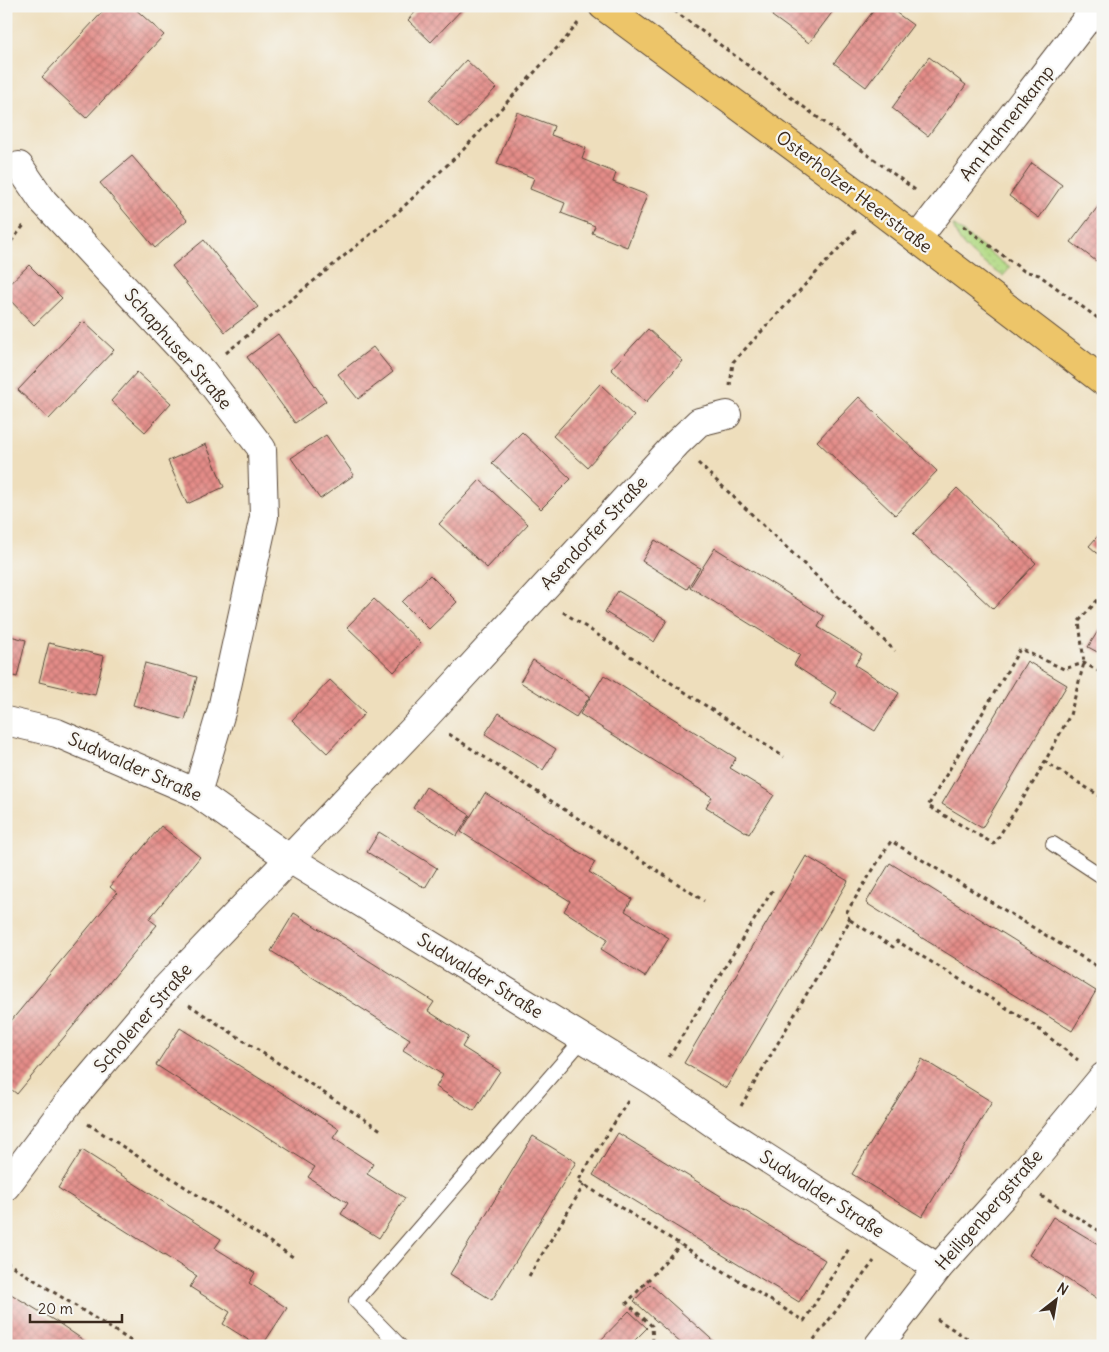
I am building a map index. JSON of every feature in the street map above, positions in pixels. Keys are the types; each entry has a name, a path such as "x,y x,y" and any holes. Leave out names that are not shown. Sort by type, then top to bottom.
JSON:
{"main road":[{"name":"Osterholzer Heerstraße","path":"603,6 875,207 1103,381"}],"street":[{"name":"Am Hahnenkamp","path":"917,239 1097,6"},
{"name":"Schaphuser Straße","path":"19,166 42,201 203,372 262,449 264,517 222,710 197,793"},
{"name":"Asendorfer Straße","path":"290,859 426,716 676,444 699,422 727,415"},
{"name":"Sudwalder Straße","path":"6,721 57,733 197,793 290,859 649,1079 726,1132 938,1268"},
{"name":"Scholener Straße","path":"6,1186 66,1106 164,990 290,859"},
{"name":"Heiligenbergstraße","path":"878,1346 938,1268 1018,1179 1102,1078"}],"lane":[{"path":"1053,844 1103,877"},
{"path":"400,1346 356,1301 583,1040"}],"path":[{"path":"668,6 1024,271 1039,275 1103,322"},
{"path":"203,372 400,210 463,150 567,38 579,22"},
{"path":"727,415 733,362 875,207"},
{"path":"676,444 895,651"},
{"path":"540,592 573,620 784,757"},
{"path":"1103,594 1079,621 1084,663 1070,715 994,844 928,806 1020,649 1064,669 1084,663 1103,674"},
{"path":"426,716 459,743 704,901"},
{"path":"1044,761 1103,798"},
{"path":"1102,1078 1022,1018 897,941 893,947 850,920 846,913 891,841 1103,970"},
{"path":"774,888 649,1079 578,1181 804,1321 867,1222"},
{"path":"726,1132 850,920"},
{"path":"164,990 381,1130"},
{"path":"66,1106 92,1128 293,1257"},
{"path":"1018,1179 1040,1195 1103,1233"},
{"path":"529,1276 584,1184"},
{"path":"809,1346 891,1238"},
{"path":"653,1342 652,1326 627,1303 680,1245"},
{"path":"6,1262 138,1346"},
{"path":"944,1324 979,1346"}],"green space":[{"path":"953,225 1010,268 1003,276 966,248 956,234"}],"building":[{"path":"108,6 132,6 164,35 86,118 42,77"},
{"path":"417,6 465,6 431,42 408,20 419,8"},
{"path":"779,6 837,6 809,43 772,16"},
{"path":"877,6 887,6 913,25 866,87 834,63"},
{"path":"929,57 966,85 928,136 892,108"},
{"path":"466,60 496,88 458,128 429,100"},
{"path":"517,112 554,126 551,135 586,148 582,159 616,173 613,182 647,195 627,247 592,233 595,226 561,213 565,203 530,189 534,178 497,164"},
{"path":"132,156 187,220 155,248 100,183"},
{"path":"1032,163 1062,185 1039,218 1009,196"},
{"path":"1103,200 1103,253 1096,261 1071,242"},
{"path":"204,240 258,307 225,332 172,266"},
{"path":"29,265 62,298 34,325 6,296 6,287"},
{"path":"83,321 114,350 49,419 18,390"},
{"path":"648,329 683,361 646,402 611,369"},
{"path":"278,334 326,401 295,423 247,357"},
{"path":"373,347 393,372 358,399 338,374"},
{"path":"137,372 171,403 145,432 111,401"},
{"path":"600,384 634,416 587,467 553,436"},
{"path":"859,397 937,471 895,515 817,441"},
{"path":"522,432 571,479 541,509 492,463"},
{"path":"326,435 354,475 320,499 291,458"},
{"path":"206,444 224,487 187,504 168,461"},
{"path":"480,480 528,524 487,568 439,524"},
{"path":"957,488 1036,563 993,609 913,534"},
{"path":"1103,530 1103,558 1089,546"},
{"path":"655,540 700,568 687,589 642,561"},
{"path":"715,548 824,616 818,627 862,654 855,665 899,693 875,731 831,704 837,693 794,665 800,655 690,587"},
{"path":"430,575 457,602 429,629 402,602"},
{"path":"618,591 667,620 654,642 605,612"},
{"path":"374,599 421,643 394,672 347,627"},
{"path":"1103,623 1103,655 1088,647"},
{"path":"6,635 26,640 17,677 6,674"},
{"path":"49,643 104,656 95,695 39,682"},
{"path":"533,660 590,696 576,717 520,682"},
{"path":"1027,661 1067,685 982,828 942,804"},
{"path":"145,663 197,677 185,720 133,705"},
{"path":"604,675 736,758 730,768 774,795 749,834 706,807 712,797 580,714"},
{"path":"330,680 365,713 327,753 292,720"},
{"path":"499,713 556,749 543,770 485,734"},
{"path":"426,787 470,815 457,836 413,808"},
{"path":"485,793 595,862 589,872 632,899 625,911 669,938 645,977 601,949 608,939 564,911 570,901 461,832"},
{"path":"161,826 200,857 149,919 157,925 17,1094 12,1090 6,1097 6,1027 117,893 110,887"},
{"path":"379,832 437,868 425,888 367,852"},
{"path":"806,856 848,881 726,1088 684,1063"},
{"path":"890,863 1096,991 1072,1031 866,903"},
{"path":"294,913 434,1002 428,1011 468,1037 462,1047 500,1071 474,1111 436,1087 443,1075 403,1050 410,1039 271,951"},
{"path":"180,1028 339,1129 333,1138 373,1164 367,1174 405,1198 379,1238 341,1214 348,1203 308,1177 315,1167 156,1065"},
{"path":"922,1059 992,1102 922,1217 852,1174"},
{"path":"618,1133 825,1260 799,1302 593,1175"},
{"path":"533,1136 576,1162 492,1300 450,1274"},
{"path":"82,1150 221,1239 215,1248 255,1273 249,1283 287,1308 262,1346 258,1346 223,1324 230,1312 190,1287 197,1276 58,1188"},
{"path":"1053,1217 1103,1247 1103,1302 1029,1255"},
{"path":"650,1284 719,1346 684,1346 634,1301"},
{"path":"6,1291 92,1346 10,1346 6,1343"},
{"path":"629,1311 647,1328 629,1346 595,1346"}]}
